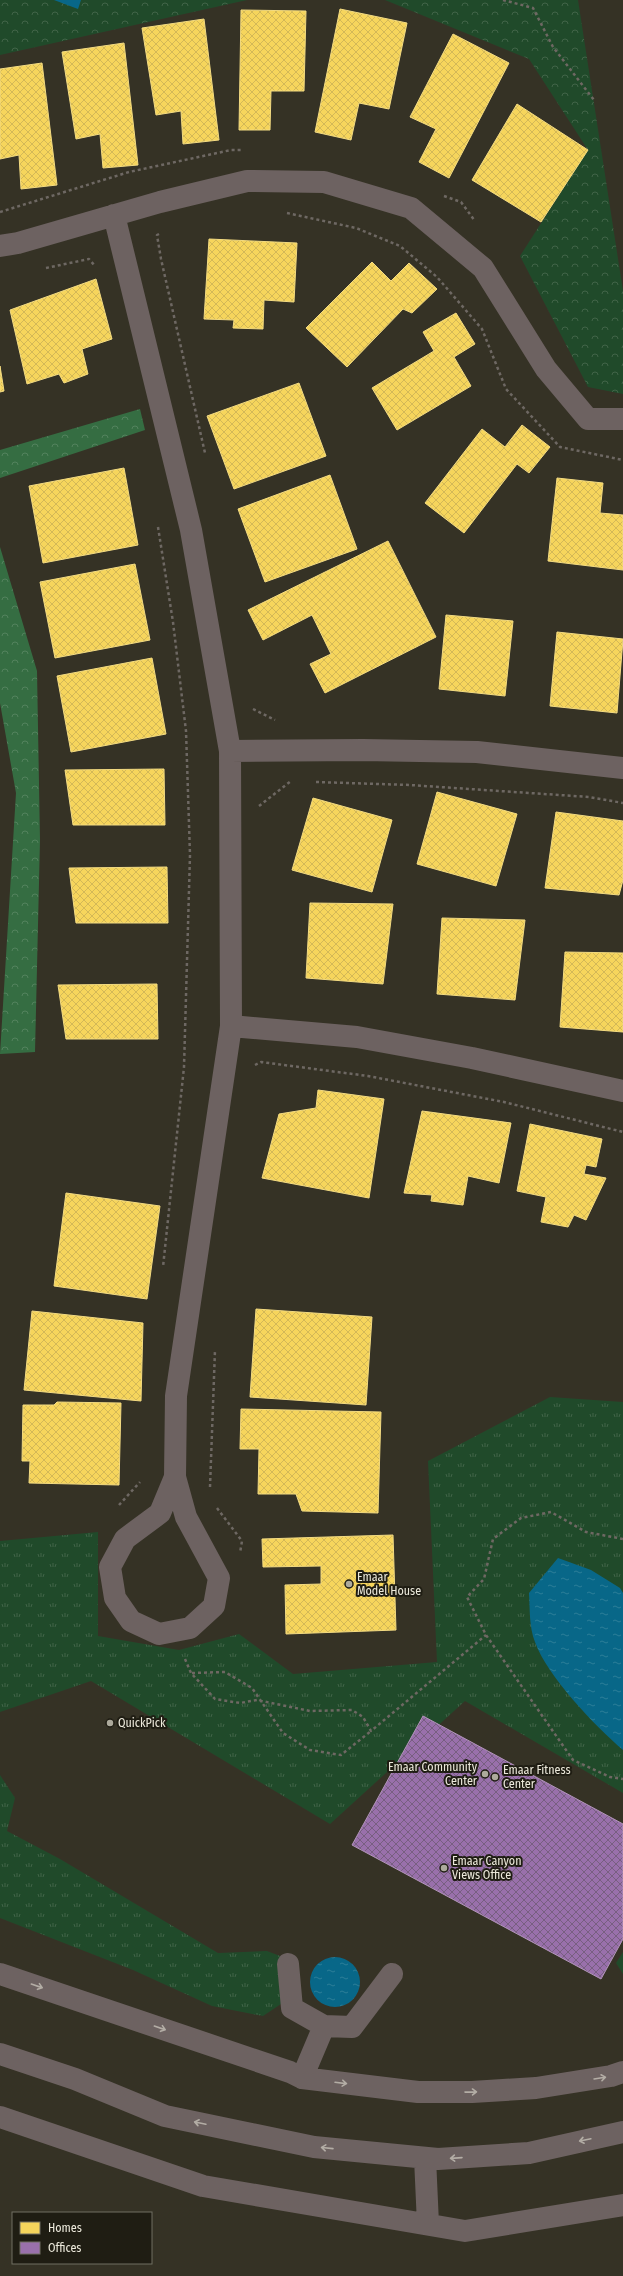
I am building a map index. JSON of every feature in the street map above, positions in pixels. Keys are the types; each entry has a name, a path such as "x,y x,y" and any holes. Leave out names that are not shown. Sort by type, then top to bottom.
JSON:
{"street":[{"path":"0,246 18,243 114,215 247,181 324,182 411,208 483,268 546,369 588,419 623,419"},
{"path":"114,215 191,530 230,751 231,1026 176,1396 175,1477 186,1517 218,1578 214,1606 190,1628 159,1634 131,1621 115,1598 110,1567 125,1539 160,1513 175,1477"},
{"path":"230,751 477,752 623,768"},
{"path":"231,1026 357,1037 472,1058 623,1091"},
{"path":"288,1964 292,2008 324,2026 352,2027 392,1974"},
{"path":"0,1974 290,2072 302,2078 418,2092 472,2092 536,2088 611,2076 623,2072"},
{"path":"302,2078 324,2026"},
{"path":"0,2054 75,2079 165,2116 314,2147 438,2159 529,2153 623,2132"},
{"path":"0,2117 204,2186 465,2231 623,2205"},
{"path":"425,2158 428,2224"}],"path":[{"path":"504,0 533,8 553,47 594,100"},
{"path":"0,212 129,172 231,150 246,150"},
{"path":"441,194 461,202 480,227"},
{"path":"281,211 356,228 400,246 437,277 482,329 506,389 560,447 623,460"},
{"path":"164,231 157,235 160,253 206,457"},
{"path":"251,708 278,721"},
{"path":"257,809 291,781 299,781"},
{"path":"315,782 410,785 589,797 623,803"},
{"path":"623,1539 586,1532 551,1512 521,1518 493,1539 484,1579 467,1598 486,1635 573,1760 610,1777 623,1779"},
{"path":"191,1673 225,1672 252,1688 263,1701 283,1733 310,1750 341,1754 371,1731 486,1635"},
{"path":"185,1658 191,1673 214,1699 240,1703 263,1701 310,1711 352,1710 363,1717 371,1731"}],"green space":[{"path":"0,0 247,0 0,55"},
{"path":"385,0 578,0 623,291 623,394 588,387 520,256 588,150 529,59"},
{"path":"140,409 145,430 0,478 0,450"},
{"path":"0,547 37,671 40,840 35,1052 0,1054 16,793 0,703"},
{"path":"550,1397 623,1402 623,1793 465,1701 330,1824 91,1681 0,1712 0,1541 98,1532 98,1636 179,1650 239,1634 293,1674 437,1662 428,1461"},
{"path":"0,1775 15,1798 7,1831 60,1859 218,1953 267,1951 280,1956 290,1998 263,2016 212,2006 133,1970 0,1918"},
{"path":"623,1952 623,1974 616,1963"}],"water":[{"path":"54,0 81,0 78,9"},
{"path":"558,1558 591,1570 620,1588 623,1593 623,1750 599,1728 573,1700 550,1670 535,1642 531,1624 529,1593"},
{"path":"335,1957 344,1959 355,1968 360,1982 358,1991 349,2002 335,2007 326,2005 315,1996 310,1982 312,1973 321,1962"}],"building: Homes":[{"path":"340,9 407,23 389,109 359,103 351,140 315,132"},
{"path":"241,10 306,11 304,91 271,91 270,130 239,130"},
{"path":"204,19 219,140 183,144 181,111 156,115 142,28"},
{"path":"453,34 509,63 449,178 419,162 436,129 410,117"},
{"path":"124,43 138,165 103,168 100,134 76,139 62,52"},
{"path":"42,63 57,185 21,189 19,155 0,159 0,69"},
{"path":"517,104 588,150 541,222 472,180"},
{"path":"209,239 297,243 294,302 264,300 263,329 233,328 234,320 204,319"},
{"path":"372,262 391,281 409,263 437,289 412,313 403,309 347,367 306,328"},
{"path":"96,279 112,339 82,349 88,374 64,383 59,374 27,384 10,310"},
{"path":"456,313 475,344 454,357 471,386 397,430 372,388 434,351 423,332"},
{"path":"0,366 4,391 0,392"},
{"path":"299,383 326,456 234,489 207,416"},
{"path":"522,425 550,447 529,473 517,464 464,533 425,503 482,429 505,447"},
{"path":"124,468 138,545 43,563 29,486"},
{"path":"330,475 357,549 265,582 238,509"},
{"path":"557,478 603,483 600,513 623,515 623,570 548,561"},
{"path":"388,541 436,637 325,693 310,664 331,654 312,615 263,640 248,610"},
{"path":"135,564 150,640 55,658 40,582"},
{"path":"446,615 513,621 505,696 439,689"},
{"path":"557,632 623,639 617,713 550,706"},
{"path":"152,658 166,734 71,752 57,676"},
{"path":"164,769 165,825 73,825 65,770"},
{"path":"437,792 517,814 496,886 417,864"},
{"path":"313,798 392,820 372,892 292,870"},
{"path":"556,812 623,821 623,880 619,895 545,888"},
{"path":"167,867 168,923 76,923 69,868"},
{"path":"310,903 393,904 383,984 306,978"},
{"path":"442,918 525,920 515,1000 437,994"},
{"path":"565,952 623,953 623,1032 560,1027"},
{"path":"157,984 158,1039 66,1039 58,985"},
{"path":"318,1090 384,1099 369,1198 262,1178 279,1114 316,1108"},
{"path":"422,1111 511,1123 499,1183 468,1176 463,1205 431,1201 432,1195 404,1193"},
{"path":"530,1124 602,1139 596,1167 586,1165 584,1174 606,1178 586,1220 574,1215 568,1227 541,1222 546,1197 517,1191"},
{"path":"66,1193 160,1206 147,1299 54,1286"},
{"path":"256,1309 372,1317 366,1405 250,1397"},
{"path":"32,1311 143,1323 141,1401 24,1390"},
{"path":"57,1402 121,1403 119,1485 29,1483 30,1461 22,1461 23,1405 54,1405"},
{"path":"241,1409 381,1412 378,1513 302,1511 296,1494 258,1494 259,1449 240,1449"},
{"name":"Emaar Model House","path":"393,1535 396,1630 286,1634 285,1585 321,1584 321,1566 263,1567 262,1539"}],"building: Offices":[{"path":"423,1716 623,1824 623,1939 601,1979 352,1845"}],"place":[{"name":"Emaar Model House","path":"349,1584"},
{"name":"QuickPick","path":"110,1723"},
{"name":"Emaar Community Center","path":"485,1774"},
{"name":"Emaar Fitness Center","path":"495,1777"},
{"name":"Emaar Canyon Views Office","path":"444,1868"}]}
